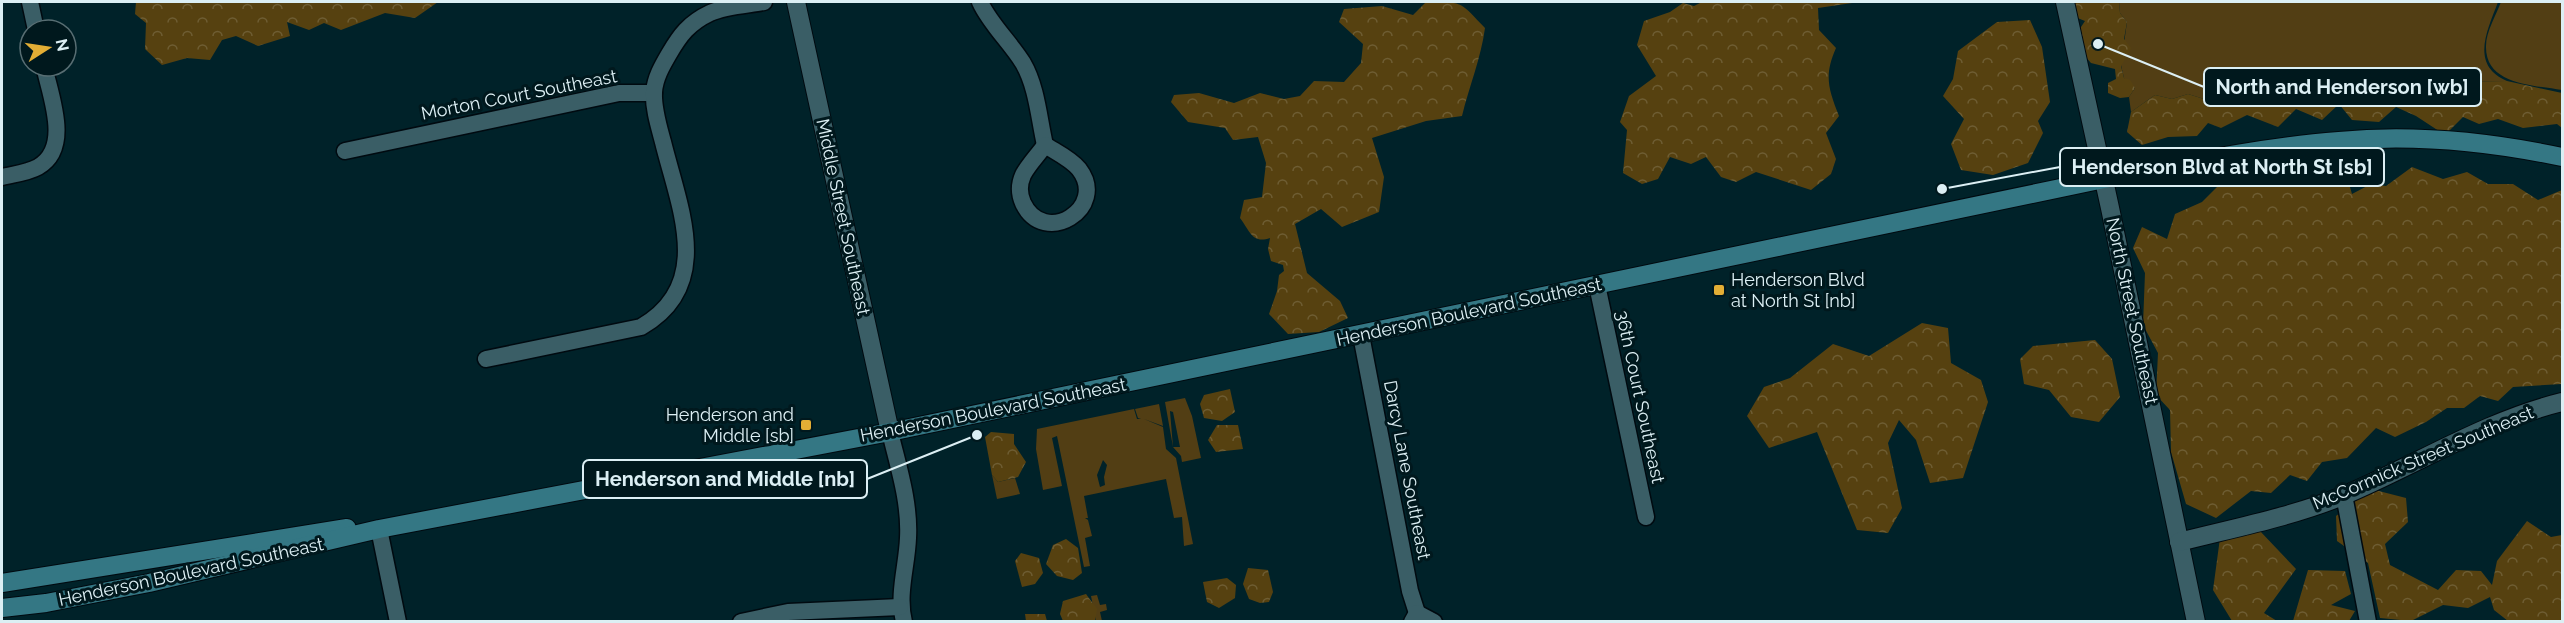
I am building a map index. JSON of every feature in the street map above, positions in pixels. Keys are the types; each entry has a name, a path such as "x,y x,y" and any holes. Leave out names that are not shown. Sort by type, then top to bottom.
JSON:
{"main road":[{"name":"Henderson Boulevard Southeast","path":"2,608 46,603 149,583 379,529 890,432 2104,179 2220,158 2341,140 2391,139 2524,149 2562,157"},
{"name":"Henderson Boulevard Southeast","path":"2,583 329,529 379,529"}],"street":[{"path":"30,2 33,18"},
{"path":"486,358 641,327 659,317 672,301 682,282 687,255 683,226 658,124 654,93 658,74 681,33 711,13 764,2"},
{"name":"Middle Street Southeast","path":"796,2 890,432"},
{"path":"980,2 1025,67 1035,96 1045,145 1078,167 1086,186 1086,197 1082,207 1065,220 1054,223 1033,216 1021,197 1020,186 1023,175 1045,145"},
{"name":"North Street Southeast","path":"2065,2 2196,621"},
{"path":"2,177 39,166 51,156 57,141 46,78"},
{"name":"Morton Court Southeast","path":"345,151 619,93 654,93"},
{"name":"36th Court Southeast","path":"1597,285 1646,517"},
{"name":"Darcy Lane Southeast","path":"1361,335 1415,617 1434,621"},
{"name":"McCormick Street Southeast","path":"2179,542 2285,516 2344,495 2477,431 2532,409 2562,402"},
{"path":"741,621 788,612 902,614 909,537 908,508 890,432"},
{"path":"2344,495 2368,621"},
{"path":"379,529 398,621"}],"shaded area":[{"path":"2119,2 2498,2 2486,35 2485,56 2488,66 2495,74 2507,81 2438,82 2421,78 2400,79 2375,75 2345,88 2315,88 2310,91 2297,87 2281,93 2267,94 2259,100 2245,104 2223,90 2204,99 2188,94 2172,99 2155,95 2131,112 2129,97 2135,88 2124,78 2121,65 2127,22 2120,13"},
{"path":"2501,2 2562,2 2562,90 2513,81 2494,69 2488,59 2486,41"},
{"path":"1185,398 1192,416 1201,458 1182,462 1181,456 1173,447 1165,402","holes":["1170,411 1173,412 1180,447 1173,447"]},
{"path":"1159,404 1163,426 1144,419 1163,427 1166,449 1176,458 1193,544 1184,546 1182,517 1174,518 1166,479 1084,496 1088,518 1085,518 1088,520 1092,536 1085,538 1090,566 1084,567 1057,436 1052,438 1062,486 1043,490 1036,449 1037,429 1134,409 1137,419 1141,419 1138,418 1135,409","holes":["1103,460 1107,465 1105,485 1100,487 1097,475"]},
{"path":"992,475 998,482 1015,478 1020,494 997,499"},
{"path":"1097,595 1100,605 1106,604 1107,610 1100,612 1102,621 1096,621 1091,596"}],"green space":[{"path":"136,2 438,2 415,18 385,13 341,30 324,23 309,30 287,22 290,36 258,46 236,36 222,40 210,60 187,58 162,65 145,49 146,23 135,14"},
{"path":"1426,2 1448,2 1460,5 1485,28 1462,116 1426,121 1372,138 1384,177 1379,212 1342,227 1321,209 1295,224 1307,273 1340,301 1348,318 1319,332 1288,334 1269,314 1277,291 1279,275 1284,271 1283,265 1271,261 1268,249 1270,238 1255,238 1240,218 1244,200 1262,197 1266,163 1258,137 1233,140 1225,128 1188,122 1171,102 1174,95 1199,93 1234,103 1260,93 1284,99 1300,96 1314,81 1344,82 1361,63 1363,44 1339,22 1344,9 1382,6 1413,15"},
{"path":"1702,2 1859,2 1818,8 1819,30 1836,48 1830,66 1829,82 1839,116 1826,133 1836,159 1831,174 1811,190 1756,172 1736,182 1721,177 1706,157 1691,164 1670,157 1658,179 1642,184 1623,173 1627,130 1620,122 1629,96 1656,76 1637,45 1644,21 1670,12 1683,3 1694,6"},
{"path":"2066,2 2119,2 2120,13 2127,22 2124,39 2131,48 2121,66 2124,78 2130,80 2135,88 2129,97 2120,98 2108,93 2108,83 2116,79 2115,69 2091,63 2076,46 2077,33 2085,21 2075,17"},
{"path":"2030,20 2042,47 2050,102 2038,121 2043,133 2028,163 1993,175 1961,170 1951,144 1964,119 1943,96 1953,79 1958,51 1997,22"},
{"path":"2375,75 2400,79 2421,78 2438,82 2507,81 2562,93 2562,128 2557,124 2523,128 2498,119 2479,124 2463,117 2445,135 2416,116 2396,107 2379,122 2352,120 2339,104 2322,120 2296,109 2278,127 2247,115 2221,128 2208,123 2197,136 2168,137 2142,145 2127,132 2131,112 2155,95 2172,99 2188,94 2204,99 2223,90 2245,104 2259,100 2266,94 2281,93 2297,87 2310,91 2336,85 2345,88"},
{"path":"2412,167 2443,179 2467,172 2488,184 2513,184 2538,200 2562,190 2562,384 2513,387 2498,401 2480,396 2464,408 2447,408 2426,422 2395,437 2376,428 2347,458 2322,462 2307,481 2290,475 2271,493 2251,491 2216,518 2186,504 2171,452 2170,410 2156,395 2158,353 2143,325 2145,273 2133,248 2142,227 2167,239 2175,214 2202,202 2225,179 2257,183 2282,173 2314,177 2345,170 2352,194 2371,184 2386,186"},
{"path":"1922,323 1948,328 1951,363 1981,380 1988,402 1963,478 1930,483 1916,440 1899,420 1888,443 1902,508 1888,533 1857,530 1817,432 1769,448 1747,416 1764,387 1790,378 1833,344 1869,356"},
{"path":"2095,340 2112,359 2120,397 2099,422 2071,417 2049,390 2024,384 2020,359 2033,346"},
{"path":"1230,389 1235,412 1222,421 1204,418 1200,404 1204,395"},
{"path":"1217,425 1238,425 1243,449 1216,452 1208,440"},
{"path":"991,432 1014,434 1014,444 1026,462 1018,477 998,482 992,475 985,437"},
{"path":"2371,489 2406,498 2408,522 2385,544 2390,565 2438,590 2456,570 2481,571 2492,585 2497,561 2527,521 2551,537 2562,535 2562,621 2508,621 2494,610 2490,597 2468,608 2443,605 2411,621 2380,618 2368,563 2337,541 2336,516"},
{"path":"2259,530 2296,569 2264,613 2277,621 2232,621 2213,590 2220,538"},
{"path":"1066,539 1078,548 1082,573 1073,580 1057,576 1046,564 1053,545"},
{"path":"1021,553 1039,558 1043,573 1035,584 1022,587 1015,561"},
{"path":"1248,568 1268,570 1273,592 1269,602 1260,603 1249,599 1243,584"},
{"path":"2308,570 2345,571 2351,594 2331,605 2355,611 2349,621 2293,621"},
{"path":"1227,578 1236,585 1235,598 1219,608 1207,602 1203,582"},
{"path":"1086,594 1097,609 1095,621 1063,621 1060,614 1063,601"},
{"path":"1025,614 1045,614 1047,621 1026,621"}],"place":[{"name":"North and Henderson [wb]","path":"2098,44"},
{"name":"Henderson Blvd at North St [sb]","path":"1942,189"},
{"name":"Henderson Blvd at North St [nb]","path":"1719,290"},
{"name":"Henderson and Middle [sb]","path":"806,425"},
{"name":"Henderson and Middle [nb]","path":"977,435"}]}
